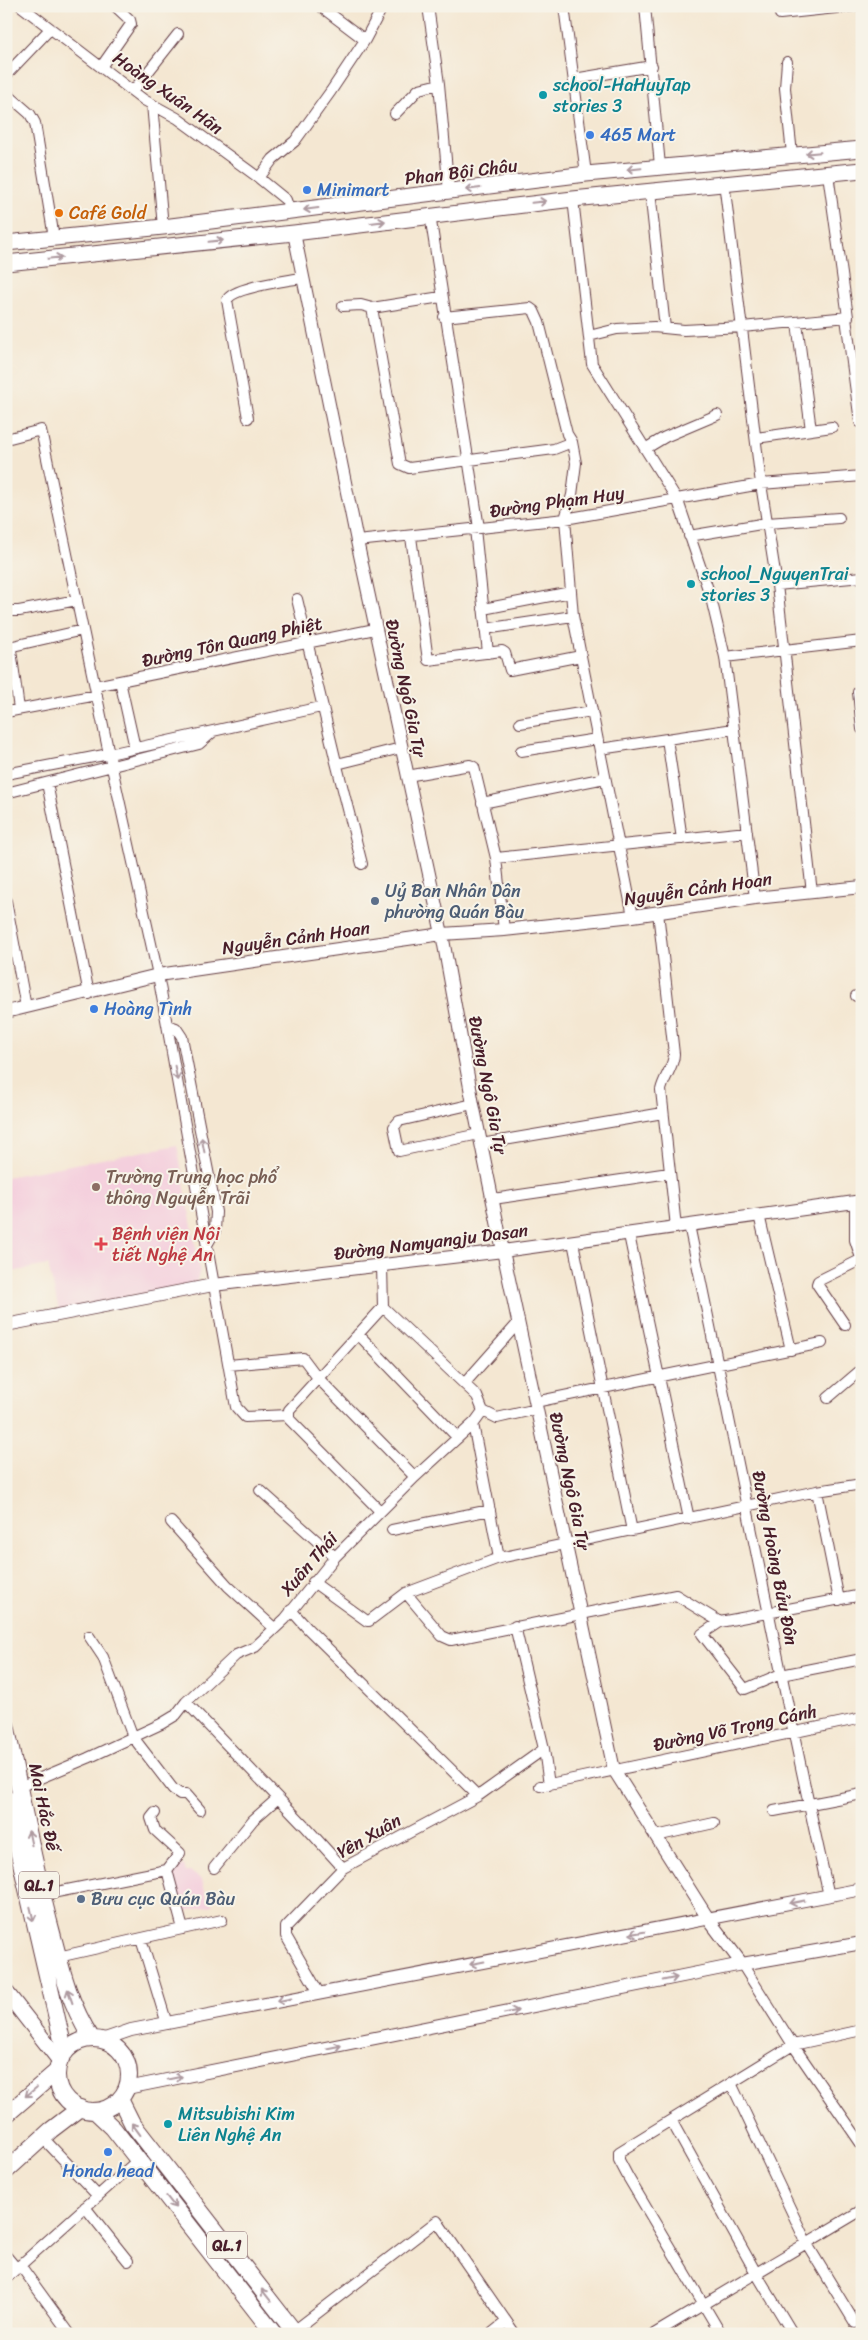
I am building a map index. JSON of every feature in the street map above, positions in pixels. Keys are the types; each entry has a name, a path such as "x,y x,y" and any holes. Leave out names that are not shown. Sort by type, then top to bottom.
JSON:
{"main road":[{"name":"Phan Bội Châu","path":"6,243 290,212 586,174 746,158 862,149"},
{"path":"746,158 748,180"},
{"path":"6,263 294,233 650,190 862,170"},
{"path":"515,184 518,205"},
{"path":"290,212 294,233"},
{"path":"146,229 148,248"},
{"name":"Mai Hắc Đế","path":"6,1725 42,1895 58,1957 77,2016 97,2039"},
{"name":"Mai Hắc Đế","path":"6,1798 61,2062"},
{"path":"6,1992 61,2062"},
{"path":"6,2115 61,2062 73,2045 97,2039"},
{"name":"QL.1","path":"97,2039 112,2044 126,2058 130,2078 124,2094 132,2123 293,2333"},
{"name":"QL.1","path":"61,2062 61,2091 67,2100 88,2109 114,2128 274,2334"},
{"path":"6,2171 43,2138 88,2109 105,2109 124,2094"}],"street":[{"name":"Hoàng Xuân Hãn","path":"21,6 133,91 177,118 259,178 286,200 290,212"},
{"path":"101,67 131,24 130,20 115,6"},
{"path":"320,6 365,40"},
{"path":"259,178 273,159 295,141 365,40 383,6"},
{"path":"428,6 439,84 449,192"},
{"path":"564,6 586,174"},
{"path":"645,6 660,166"},
{"path":"780,14 855,6"},
{"path":"6,75 50,29"},
{"path":"133,91 178,34"},
{"path":"787,62 785,88 792,154"},
{"path":"574,79 652,66"},
{"path":"395,114 419,89 439,84"},
{"path":"6,93 30,114 35,123 54,238"},
{"path":"152,104 163,227"},
{"path":"828,174 848,315 846,318 860,422"},
{"path":"724,182 761,484 777,585 812,893"},
{"path":"650,190 665,328"},
{"path":"573,199 592,364 678,501 711,598 725,657 755,898"},
{"path":"430,216 444,317 468,461 477,529 488,653"},
{"name":"Đường Ngô Gia Tự","path":"294,233 301,278 356,541 442,934 473,1104 503,1251 614,1770 709,1920 742,1964"},
{"path":"248,418 227,300 229,296 238,291 301,278"},
{"path":"343,306 372,308 441,297"},
{"path":"372,308 400,464 409,468 468,461 554,448 572,442"},
{"path":"444,317 530,308 534,311 539,322 576,463 572,495 565,519 573,616 633,916"},
{"path":"589,336 601,331 617,329 665,328 684,330 846,318"},
{"path":"797,323 811,430"},
{"path":"645,449 665,437 717,415"},
{"path":"756,438 832,427"},
{"path":"6,439 41,430 111,765 158,975 236,1407 245,1417 288,1415"},
{"name":"Đường Phạm Huy","path":"356,541 411,537 565,519 678,501 761,484 862,476"},
{"path":"689,536 767,523 840,518"},
{"path":"411,537 427,659 430,661 504,652 510,670 581,656"},
{"path":"777,585 862,577"},
{"path":"483,609 571,592"},
{"path":"297,599 321,707 362,864"},
{"path":"7,609 19,611 77,600"},
{"path":"485,629 573,616"},
{"name":"Đường Tôn Quang Phiệt","path":"6,712 96,691 120,681 375,629"},
{"path":"19,709 11,650 13,646 83,630"},
{"path":"725,657 862,641"},
{"path":"120,681 135,748"},
{"path":"858,692 862,729"},
{"path":"6,774 109,754 321,707"},
{"path":"520,722 592,711"},
{"path":"521,751 668,739 734,729"},
{"path":"6,793 199,744 215,730"},
{"path":"668,739 682,839"},
{"path":"336,762 401,748"},
{"path":"407,776 472,766 496,858 504,930"},
{"path":"482,803 605,778"},
{"path":"47,783 89,994"},
{"path":"496,858 747,832"},
{"name":"Nguyễn Cảnh Hoan","path":"6,1012 89,994 158,975 442,934 504,930 633,916 755,898 862,887"},
{"path":"6,900 26,1007"},
{"name":"Đường Hoàng Bửu Đôn","path":"658,912 674,1054 674,1062 663,1082 663,1113 669,1173 718,1364 792,1732 829,1896"},
{"path":"167,1025 176,1028 182,1037 216,1212 215,1231 208,1244"},
{"path":"473,1104 399,1121 394,1127 399,1150 663,1113"},
{"path":"195,1174 220,1170"},
{"path":"493,1200 669,1173"},
{"path":"845,1325 817,1284 818,1281 861,1259 855,1240 858,1201"},
{"name":"Đường Namyangju Dasan","path":"6,1325 215,1285 573,1242 858,1201"},
{"path":"759,1215 791,1350"},
{"path":"629,1234 660,1376 688,1519"},
{"path":"573,1242 632,1531"},
{"path":"380,1511 289,1419 288,1410 382,1307 382,1266"},
{"path":"382,1307 477,1396 483,1412 497,1418 536,1405 603,1388 822,1343"},
{"path":"464,1384 519,1322"},
{"path":"358,1334 458,1438"},
{"path":"229,1365 303,1358 318,1378 415,1477"},
{"path":"828,1398 862,1369"},
{"name":"Xuân Thái","path":"19,1787 133,1737 176,1715 186,1702 236,1656 255,1647 285,1619 335,1557 415,1477 473,1424 483,1412"},
{"path":"473,1424 499,1558"},
{"path":"313,1582 367,1622 376,1618 406,1593 499,1558 817,1491 862,1484"},
{"path":"260,1490 335,1557"},
{"path":"817,1491 839,1600"},
{"path":"392,1530 490,1510"},
{"path":"171,1522 228,1586 274,1628"},
{"path":"406,1593 448,1640 676,1595 720,1622"},
{"path":"862,1595 720,1622 702,1634 745,1689 763,1680 781,1675 862,1659"},
{"path":"291,1610 315,1636 478,1796"},
{"path":"514,1626 544,1748"},
{"path":"89,1636 103,1657 133,1737 173,1790 180,1794 186,1794 200,1810"},
{"path":"186,1702 343,1868"},
{"name":"Đường Võ Trọng Cánh","path":"544,1748 544,1786 862,1718"},
{"name":"Yên Xuân","path":"319,1993 285,1932 286,1927 343,1868 478,1796 544,1748"},
{"path":"774,1810 862,1794"},
{"path":"214,1868 253,1820 278,1798"},
{"path":"42,1895 167,1870 180,1853 155,1830 151,1818 155,1813"},
{"path":"656,1836 714,1823"},
{"path":"167,1870 183,1929"},
{"path":"97,2039 131,2030 319,1993 709,1920 862,1889"},
{"path":"58,1957 222,1920"},
{"path":"141,1939 167,2024"},
{"path":"124,2094 742,1964 862,1944"},
{"path":"742,1964 793,2045 862,2145"},
{"path":"721,2334 618,2157 621,2150 793,2045 862,2030"},
{"path":"731,2083 807,2244 856,2323"},
{"path":"671,2120 756,2273 793,2334"},
{"path":"43,2138 98,2196"},
{"path":"6,2278 138,2160"},
{"path":"86,2207 128,2261"},
{"path":"654,2334 862,2210"},
{"path":"293,2333 437,2221 515,2334"},
{"path":"6,2256 18,2267 70,2334"},
{"path":"491,2334 506,2322"}],"shaded area":[{"name":"Bệnh viện Nội tiết Nghệ An","path":"177,1145 200,1270 196,1283 59,1310 48,1265 6,1273 6,1177"},
{"path":"184,1865 186,1872 191,1872 202,1880 208,1902 211,1902 213,1905 181,1912 171,1869"}],"place":[{"name":"school-HaHuyTap stories 3","path":"543,95"},
{"name":"465 Mart","path":"590,135"},
{"name":"Minimart","path":"307,190"},
{"name":"Café Gold","path":"59,213"},
{"name":"school_NguyenTrai stories 3","path":"691,584"},
{"name":"Uỷ Ban Nhân Dân phường Quán Bàu","path":"375,901"},
{"name":"Hoàng Tình","path":"94,1009"},
{"name":"Trường Trung học phổ thông Nguyễn Trãi","path":"96,1187"},
{"name":"Bệnh viện Nội tiết Nghệ An","path":"101,1244"},
{"name":"Bưu cục Quán Bàu","path":"81,1899"},
{"name":"Mitsubishi Kim Liên Nghệ An","path":"168,2124"},
{"name":"Honda head","path":"108,2152"}]}
